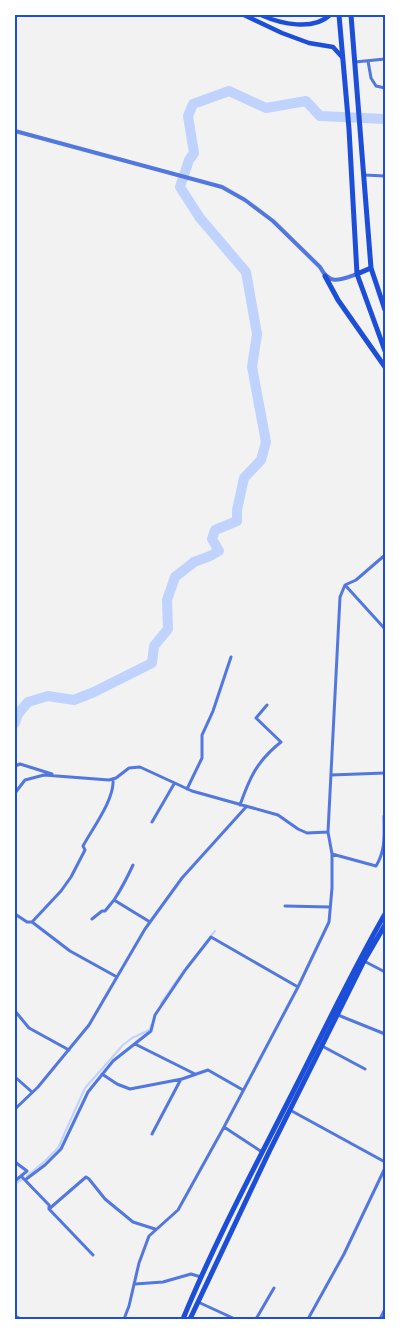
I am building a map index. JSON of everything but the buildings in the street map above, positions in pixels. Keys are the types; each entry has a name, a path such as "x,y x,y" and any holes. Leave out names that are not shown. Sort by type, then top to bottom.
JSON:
{"main road":[{"path":"244,15 309,43 336,48 342,57"},
{"path":"261,15 282,23 301,24 320,22 330,15"},
{"path":"339,15 351,157 357,274 385,350"},
{"path":"351,15 371,268 385,310"},
{"path":"357,274 371,268"},
{"path":"325,276 338,300 385,367"},
{"path":"183,1319 201,1277 241,1203 344,988 385,914"},
{"path":"241,1203 262,1152 322,1046 364,961 385,925"},
{"path":"190,1319 228,1229"}],"street":[{"path":"355,62 385,59"},
{"path":"368,61 371,78 376,86 385,88"},
{"path":"15,131 222,187 274,220 320,268 325,276 332,280 340,280 357,274"},
{"path":"364,175 385,176"},
{"path":"124,1319 135,1284 139,1262 149,1236 178,1210 298,987 329,922 332,854 328,832 340,597 345,585 356,580 385,555"},
{"path":"345,585 385,629"},
{"path":"187,789 202,758 202,735 213,710 231,657"},
{"path":"240,806 249,780 257,766 268,752 281,742 256,718 267,705"},
{"path":"15,766 20,764 57,776"},
{"path":"15,793 25,780 44,776 105,780 113,779 130,768 140,767 187,789 240,806 278,815 307,833 328,832"},
{"path":"331,775 385,773"},
{"path":"32,922 61,892 71,877 85,850 82,846 109,798 113,779"},
{"path":"152,822 174,784"},
{"path":"15,1109 69,1050 89,1025 150,922 182,878 246,807"},
{"path":"332,854 376,866 380,860 384,844 384,816"},
{"path":"92,919 102,911 105,911 114,900 126,882 126,878 133,865"},
{"path":"114,900 150,922"},
{"path":"285,906 330,907"},
{"path":"15,914 27,922 32,922 70,951 117,976"},
{"path":"15,1182 45,1165 61,1149 88,1092 112,1061 151,1031 155,1015 186,969 211,937 298,987"},
{"path":"364,961 385,972"},
{"path":"15,1011 28,1028 69,1050"},
{"path":"338,1015 385,1034"},
{"path":"135,1044 195,1074"},
{"path":"322,1046 365,1069"},
{"path":"102,1074 117,1084 130,1089 182,1079 208,1070 243,1090"},
{"path":"15,1077 32,1092"},
{"path":"152,1134 182,1079"},
{"path":"287,1109 385,1162"},
{"path":"224,1127 262,1152"},
{"path":"15,1162 27,1171 24,1178"},
{"path":"308,1319 344,1254 385,1168"},
{"path":"49,1209 86,1177 105,1198 133,1222 155,1230"},
{"path":"24,1178 50,1205 49,1209 92,1255"},
{"path":"135,1284 163,1282 191,1274 201,1277"},
{"path":"256,1319 274,1288"},
{"path":"197,1301 235,1319"},
{"path":"380,1319 385,1309"},
{"path":"15,1316 19,1318"}],"waterway":[{"path":"15,723 18,714 28,702 48,696 74,700 152,663 154,646 168,629 167,600 175,577 194,562 219,551 212,539 215,530 237,521 237,510 244,478 261,460 266,442 252,367 257,334 246,272 200,218 180,187 189,160 194,153 188,116 193,104 229,91 266,108 306,101 320,116 385,119"},
{"path":"210,937 215,931"},
{"path":"161,1003 184,970"},
{"path":"27,1176 58,1148 85,1088 123,1045 150,1029 151,1025"},
{"path":"15,1184 23,1179"}]}
